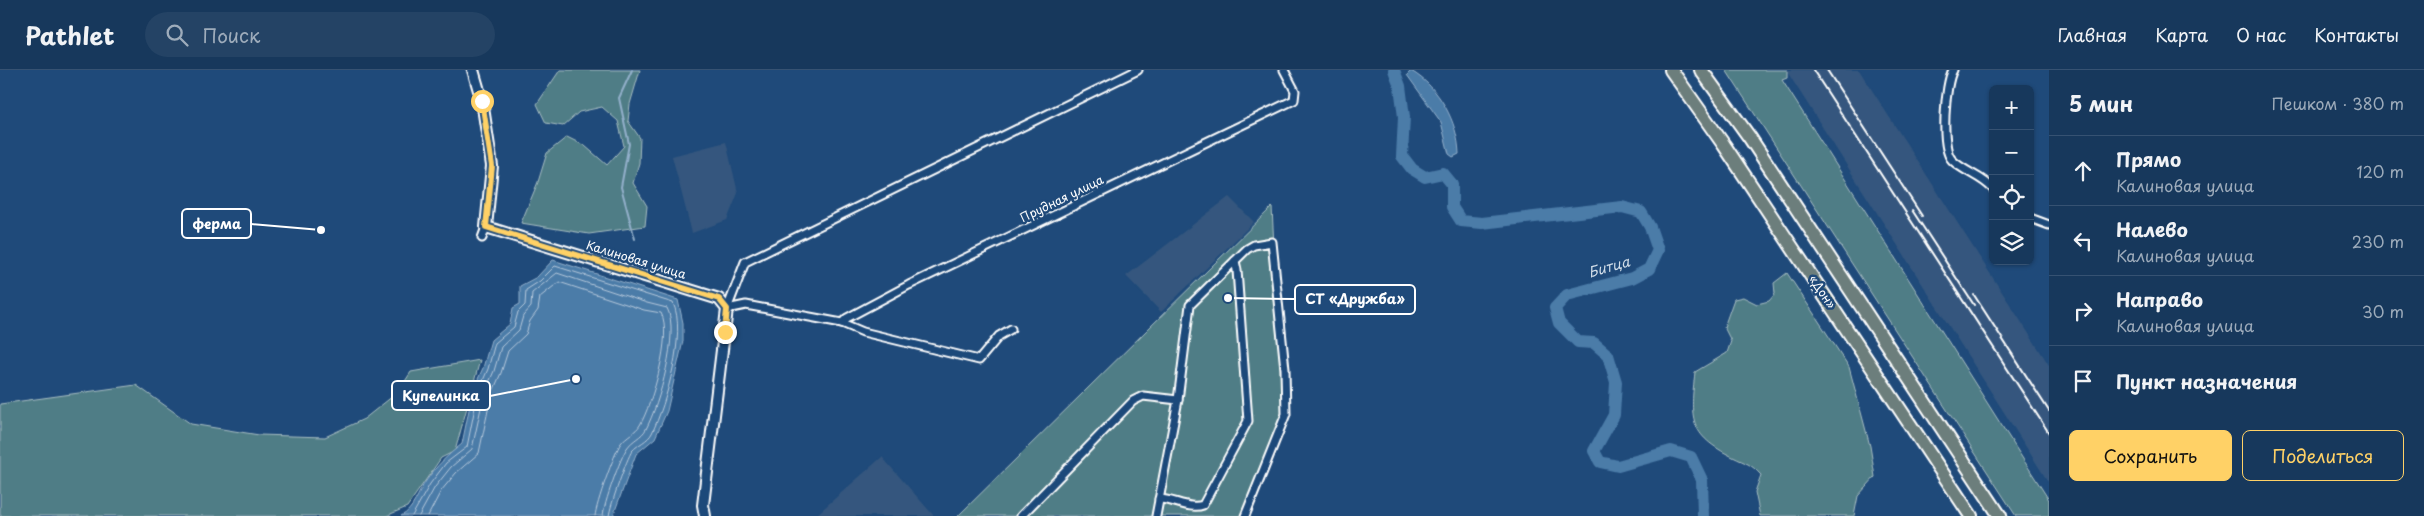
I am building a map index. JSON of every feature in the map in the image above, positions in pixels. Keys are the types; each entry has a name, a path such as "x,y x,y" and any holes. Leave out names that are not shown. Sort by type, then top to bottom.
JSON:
{"highway":[{"name":"«Дон»","path":"1671,70 1724,145 1971,516"},
{"name":"«Дон»","path":"1701,70 1755,146 2000,516"}],"street":[{"path":"473,70 482,101 492,166 486,227 482,238"},
{"path":"705,516 703,505 727,309 745,262 1138,70"},
{"name":"Прудная улица","path":"842,323 847,318 909,285 1294,100 1295,90 1284,70"},
{"path":"1953,70 1948,82 1944,133 1946,148 1951,160 1989,186"},
{"path":"2034,219 2049,225"},
{"name":"Калиновая улица","path":"486,227 719,299 727,309"},
{"path":"1156,516 1178,400 1190,305 1254,245 1272,242 1286,403 1281,430 1245,516"},
{"path":"1159,499 1198,507 1203,505 1248,421 1238,270 1235,261"},
{"path":"727,309 746,305 842,323 863,332 979,360 999,336 1011,329"},
{"path":"1021,516 1133,401 1143,396 1178,400"}],"shaded area":[{"path":"1786,70 1859,70 2049,365 2049,483"},
{"path":"726,142 738,193 727,220 692,233 672,156"},
{"path":"1229,197 1254,222 1161,312 1126,276"},
{"path":"882,457 934,516 815,516"}],"green space":[{"path":"560,70 640,70 630,104 628,121 640,138 639,163 633,183 647,206 645,226 589,234 521,223 538,182 547,153 567,137 585,146 607,165 624,146 618,121 602,107 579,112 563,126 546,123 537,104"},
{"path":"1726,70 1787,70 1787,78 1782,80 2049,500 2049,516 2016,516"},
{"path":"1272,207 1283,430 1248,516 958,516"},
{"path":"1787,273 1849,367 1870,446 1875,477 1858,496 1854,516 1760,516 1755,492 1761,475 1751,466 1718,449 1707,441 1695,423 1692,402 1695,372 1727,353 1731,341 1724,327 1734,299 1743,297 1757,304 1769,301 1775,294 1774,283"},
{"path":"480,360 455,451 441,458 407,507 386,516 0,516 0,404 136,385 191,424 259,435 325,437 364,419 398,392 411,372"}],"water":[{"path":"1411,71 1430,86 1445,106 1455,130 1459,154 1453,157 1449,154 1441,122 1407,75"},
{"path":"553,260 678,300 683,323 683,341 667,411 655,438 636,454 613,516 401,516 413,505 423,485 434,470 462,444 473,390 483,368 491,340 510,324 513,308 520,304 520,286 537,277"}],"waterway":[{"path":"632,70 619,98 629,144 621,187 635,239"},
{"name":"Битца","path":"1394,70 1400,86 1404,117 1402,156 1412,169 1425,177 1443,173 1452,184 1452,207 1461,221 1482,223 1622,207 1641,212 1650,227 1658,250 1649,269 1632,278 1567,295 1555,308 1559,323 1578,342 1594,343 1608,355 1616,382 1614,415 1594,451 1600,462 1618,466 1671,451 1691,457 1702,480 1703,516"}],"railway":[{"path":"1813,70 2049,433"},
{"path":"1827,70 1922,216"},
{"path":"1912,210 1974,305"},
{"path":"1974,295 2049,411"}],"place":[{"name":"ферма","path":"321,230"},
{"name":"СТ «Дружба»","path":"1228,298"},
{"name":"Купелинка","path":"576,379"}],"route":[{"path":"482,101 492,166 486,227 719,299 727,309 725,332"}]}
